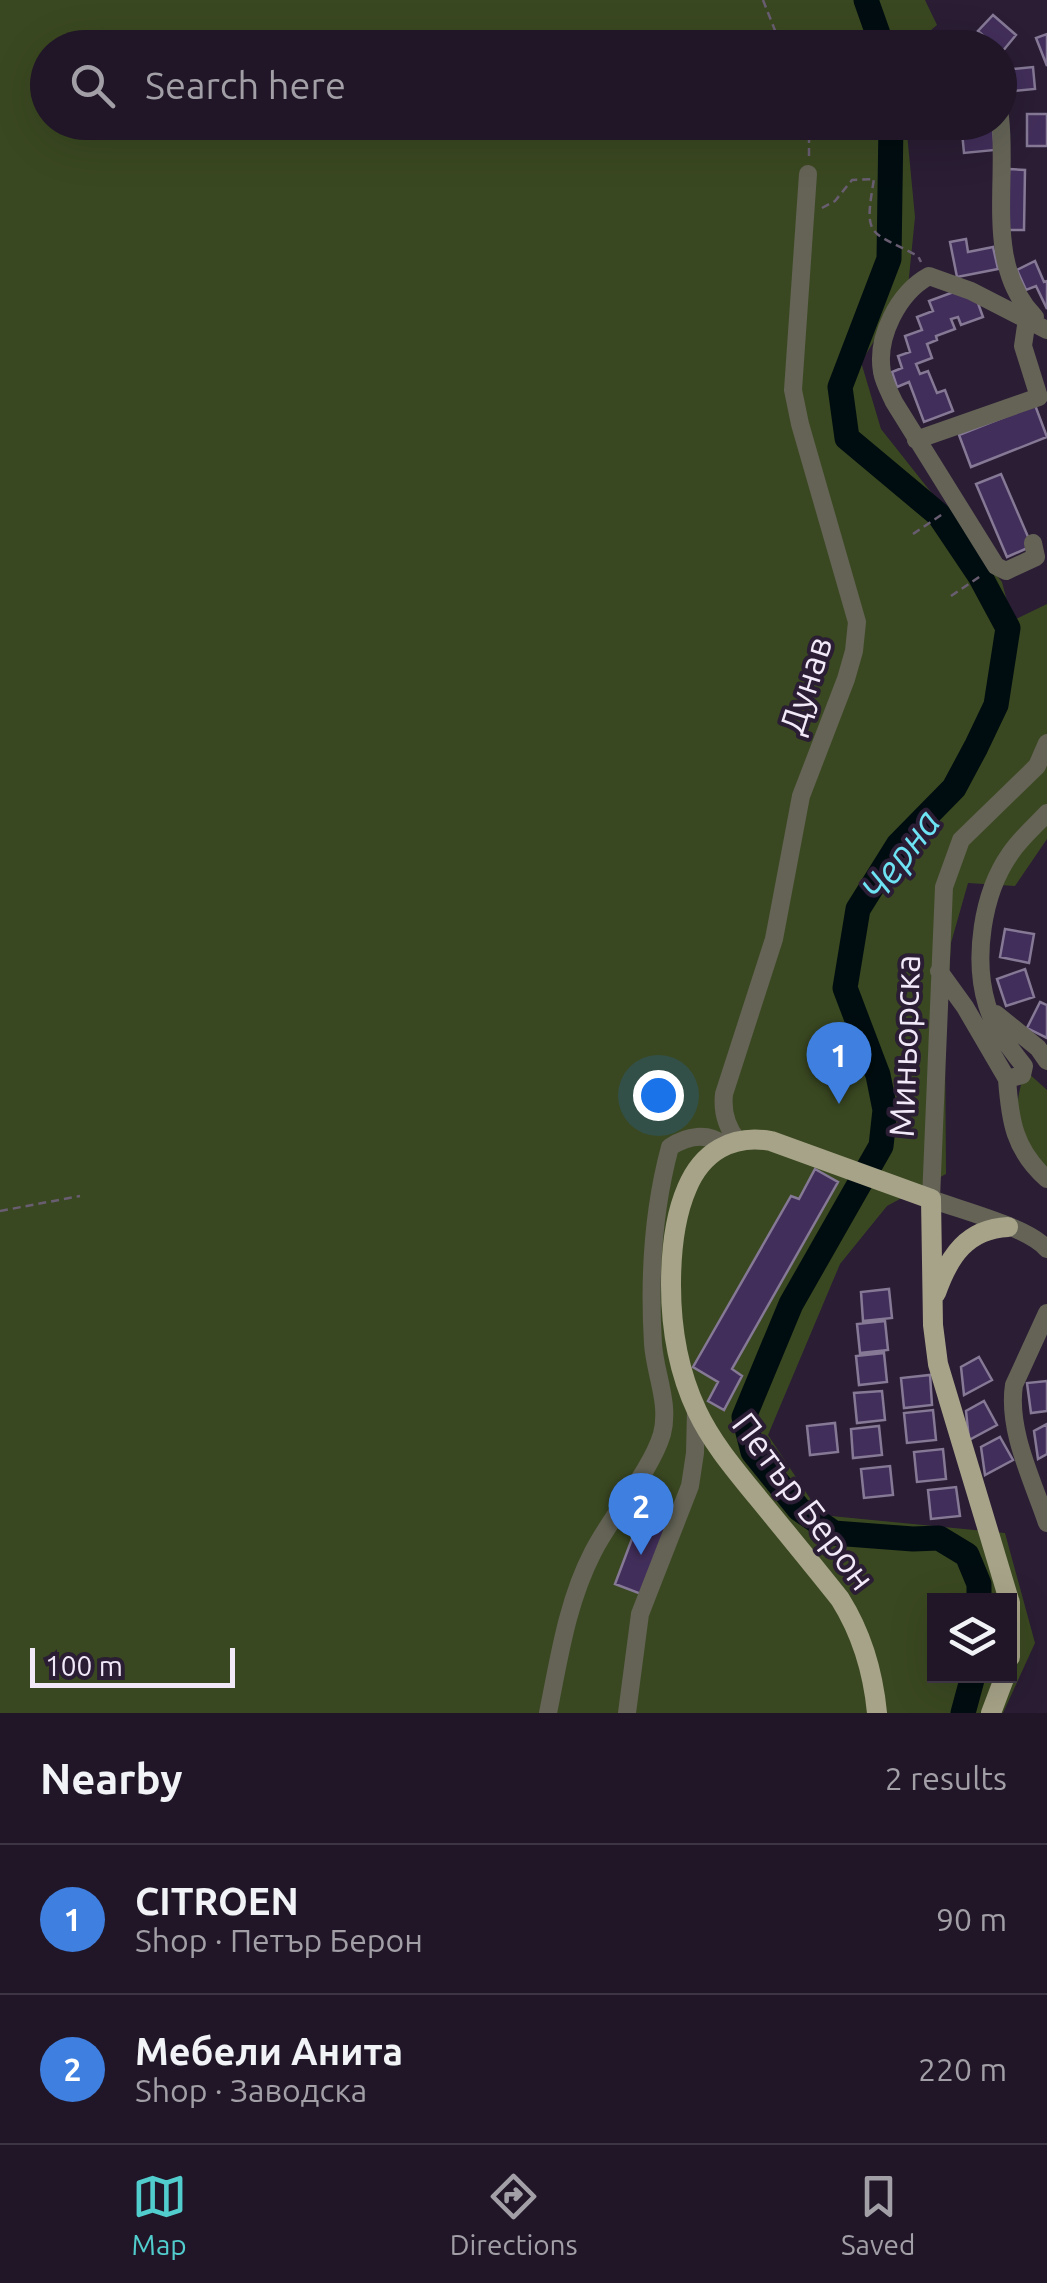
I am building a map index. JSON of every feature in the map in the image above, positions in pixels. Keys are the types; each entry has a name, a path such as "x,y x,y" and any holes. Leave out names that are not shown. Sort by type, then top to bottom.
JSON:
{"main road":[{"path":"730,1142 747,1138 771,1141 931,1199 934,1342 945,1395 1007,1593"},
{"name":"Петър Берон","path":"730,1142 700,1165 689,1183 676,1222 671,1298 677,1350 696,1410 723,1454 854,1620 869,1663 876,1713"},
{"path":"932,1304 944,1271 958,1249 980,1232 1008,1227"},
{"path":"991,1713 1002,1683"}],"street":[{"path":"1001,140 1000,207 1011,284 1020,303 1046,330"},
{"name":"Дунав","path":"730,1142 724,1094 774,939 801,796 854,651 857,622 793,390 808,174"},
{"path":"1033,543 1036,556 1006,572 996,566 916,440 882,375 881,358 889,324 904,298 925,278 933,276 1046,330"},
{"path":"916,440 1039,397 1023,346 1028,320"},
{"name":"Миньорска","path":"931,1199 944,887 961,840 1037,766 1047,744"},
{"path":"1007,1079 1022,1075 1024,1066 1005,1042 988,1007 980,950 996,878 1011,852 1047,813"},
{"path":"938,970 965,1007 1007,1079 1010,1124 1030,1162 1047,1179"},
{"path":"988,1007 1038,1048 1047,1061"},
{"path":"548,1713 578,1584 593,1551 661,1436 663,1396 654,1359 650,1295 652,1254 670,1147 686,1138 730,1142"},
{"path":"931,1199 1033,1236 1047,1249"},
{"path":"1047,1313 1012,1396 1020,1440 1047,1523"},
{"path":"627,1713 640,1614 690,1486 696,1410"}],"path":[{"path":"763,0 775,30"},
{"path":"808,174 809,140"},
{"path":"807,217 835,201 852,180 874,179 867,224 872,232 918,256"},
{"path":"913,534 958,504"},
{"path":"951,596 996,566"},
{"path":"0,1211 80,1196"}],"green space":[{"path":"0,0 925,0 937,25 931,30 30,30 30,140 908,140 915,217 908,287 861,362 881,429 1002,582 1012,621 1047,604 1047,839 1015,886 968,883 951,943 945,1041 946,1174 887,1206 840,1264 768,1435 821,1515 1005,1533 1035,1643 1017,1682 1017,1593 927,1593 927,1683 1017,1683 1003,1713 0,1713"},
{"path":"1026,1071 1047,1090 1047,1183 1020,1130 1018,1102"}],"building":[{"path":"993,15 1010,30 979,30"},
{"path":"1047,34 1047,66 1036,38"},
{"path":"1033,67 1035,89 1017,91 1017,69"},
{"path":"1027,114 1047,114 1047,146 1027,146"},
{"path":"963,140 994,140 995,150 964,153"},
{"path":"1009,169 1025,170 1024,230 1007,230"},
{"path":"966,239 968,252 993,247 998,269 957,277 950,242"},
{"path":"1035,261 1044,282 1047,281 1047,309 1036,286 1026,290 1017,270"},
{"path":"959,290 974,292 983,317 961,325 958,317 951,319 955,329 927,344 932,358 916,364 920,374 928,371 937,393 945,390 953,411 924,422 909,382 897,387 892,372 902,368 898,356 910,352 905,336 922,330 917,317 933,311 929,301"},
{"path":"1035,405 1047,437 971,467 959,435"},
{"path":"1001,474 1032,546 1007,557 976,484"},
{"path":"1005,929 1034,934 1029,963 1000,957"},
{"path":"1025,969 1034,997 1006,1006 997,979"},
{"path":"1040,1002 1047,1005 1047,1038 1027,1028"},
{"path":"815,1169 838,1182 732,1369 742,1376 724,1410 708,1401 718,1382 693,1367 791,1196 799,1199"},
{"path":"889,1289 892,1318 863,1321 861,1292"},
{"path":"885,1321 888,1350 860,1353 857,1324"},
{"path":"884,1353 887,1382 859,1385 856,1356"},
{"path":"979,1357 992,1380 964,1395 961,1367"},
{"path":"930,1375 932,1405 904,1408 901,1378"},
{"path":"1047,1381 1047,1411 1031,1413 1027,1383"},
{"path":"882,1391 885,1420 857,1423 854,1393"},
{"path":"984,1401 997,1425 969,1440 966,1411"},
{"path":"933,1410 936,1440 907,1443 904,1413"},
{"path":"835,1423 838,1452 810,1455 807,1426"},
{"path":"1047,1424 1047,1454 1038,1459 1034,1431"},
{"path":"879,1426 882,1455 853,1458 851,1429"},
{"path":"1000,1437 1013,1460 985,1475 981,1447"},
{"path":"943,1449 946,1479 917,1482 914,1452"},
{"path":"890,1466 893,1495 864,1498 861,1469"},
{"path":"956,1487 960,1516 931,1519 928,1490"},
{"path":"641,1515 667,1525 641,1594 615,1584"}],"waterway":[{"name":"Черна","path":"866,0 877,30"},
{"name":"Черна","path":"891,140 889,259 840,387 847,438 939,515 980,576 1008,628 996,705 976,747 954,788 898,845 858,909 845,988 878,1075 885,1110 881,1146 791,1304 744,1417 753,1452 799,1509 834,1533 939,1538 967,1555 979,1593"},
{"name":"Черна","path":"963,1713 971,1683"}],"place":[{"name":"CITROEN","path":"839,1104"},
{"name":"Мебели Анита","path":"641,1555"}]}
